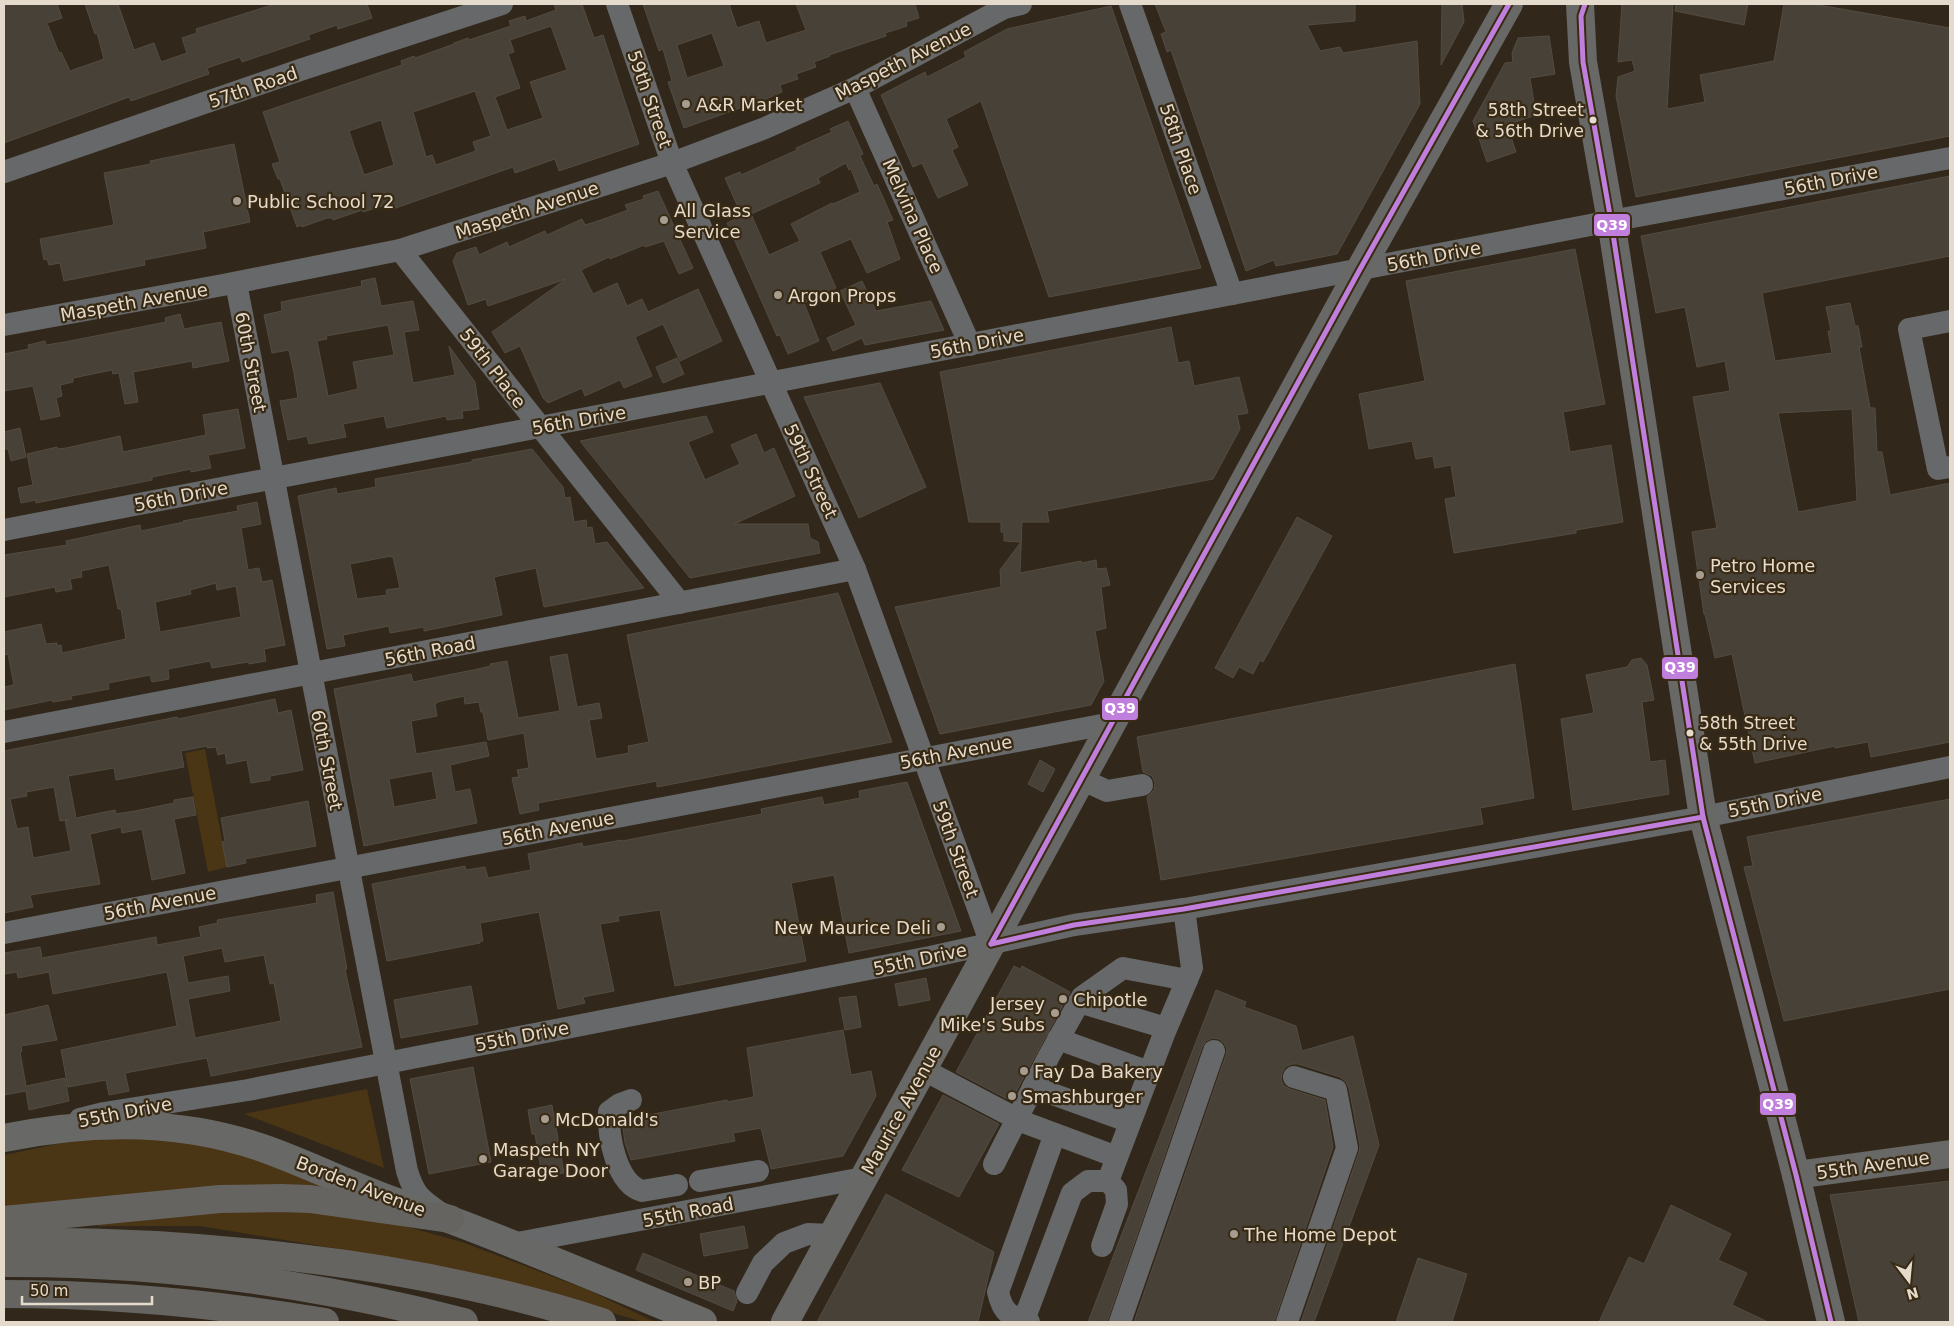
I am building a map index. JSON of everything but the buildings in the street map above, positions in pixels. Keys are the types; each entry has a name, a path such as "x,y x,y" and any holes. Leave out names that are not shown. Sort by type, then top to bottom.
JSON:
{"highway":[{"path":"4,1220 220,1199 281,1198 310,1199 450,1219"},
{"path":"4,1242 174,1245 332,1262 389,1270 480,1288 602,1322"},
{"path":"4,1263 124,1266 223,1275 337,1294 464,1322"},
{"path":"4,1294 94,1296 158,1300 220,1306 325,1322"}],"main road":[{"name":"Maurice Avenue","path":"785,1322 1360,271 1509,4"},
{"path":"1582,8 1583,62 1611,221 1703,817 1796,1175 1830,1322"},
{"name":"Borden Avenue","path":"4,1138 38,1131 129,1125 186,1129 210,1133 268,1150 396,1202 450,1219 703,1322"},
{"name":"55th Avenue","path":"1796,1175 1950,1154"}],"street":[{"name":"57th Road","path":"4,172 300,70 502,4"},
{"name":"59th Street","path":"617,4 672,164 855,568 991,944"},
{"name":"Maspeth Avenue","path":"4,325 236,283 400,250 672,164 766,128 855,88 1004,8 1021,4"},
{"name":"58th Place","path":"1130,4 1232,294"},
{"name":"Melvina Place","path":"855,88 970,345"},
{"name":"56th Drive","path":"4,530 1360,271 1611,221 1950,158"},
{"name":"59th Place","path":"400,250 680,603"},
{"name":"60th Street","path":"236,283 310,673 410,1181 420,1199 450,1219"},
{"path":"1950,321 1909,329 1938,469 1950,467"},
{"name":"56th Road","path":"4,732 855,568"},
{"name":"56th Avenue","path":"4,933 1112,723"},
{"name":"55th Drive","path":"38,1131 104,1113 248,1090 991,944 1074,925 1184,909 1703,817 1950,767"},
{"path":"1082,779 1107,791 1142,785"},
{"path":"1108,1181 1166,1028 1192,968 1184,909"},
{"path":"994,1164 1082,997 1123,968 1187,980"},
{"path":"1079,1002 1166,1028"},
{"path":"1058,1040 1149,1072"},
{"path":"1120,1322 1214,1052"},
{"path":"924,1070 1017,1119 1117,1157"},
{"path":"1287,1322 1347,1148 1336,1090 1294,1077"},
{"path":"1033,1087 1130,1122"},
{"path":"631,1100 611,1109 609,1112 616,1160 622,1171 637,1189 646,1191 677,1185"},
{"path":"1055,1134 998,1292 1000,1304 1010,1316 1028,1317 1072,1193 1088,1181 1108,1181 1116,1190 1117,1204 1102,1246"},
{"path":"700,1181 758,1171"},
{"name":"55th Road","path":"512,1244 648,1220 863,1178"},
{"path":"646,1191 648,1220"},
{"path":"747,1292 762,1263 784,1243 808,1234 832,1235"}],"shaded area":[{"path":"205,749 227,867 208,872 185,753"},
{"path":"367,1089 384,1168 244,1114"},
{"path":"137,1136 196,1143 244,1154 322,1183 320,1187 4,1210 4,1155 81,1139"},
{"path":"256,1207 375,1218 462,1242 588,1290 655,1322 643,1322 536,1290 357,1252 200,1226 98,1226 98,1222"}],"transit line":[{"name":"Q39","path":"991,944 1359,271 1509,4"},
{"name":"Q39","path":"1585,4 1581,16 1583,62 1611,221 1703,817 1796,1175 1831,1322"},
{"name":"Q39","path":"991,944 1074,925 1184,909 1703,817"}],"place":[{"name":"A&R Market","path":"686,104"},
{"name":"58th Street & 56th Drive","path":"1593,120"},
{"name":"Public School 72","path":"237,201"},
{"name":"All Glass Service","path":"664,220"},
{"name":"Argon Props","path":"778,295"},
{"name":"Petro Home Services","path":"1700,575"},
{"name":"58th Street & 55th Drive","path":"1690,733"},
{"name":"New Maurice Deli","path":"941,927"},
{"name":"Chipotle","path":"1063,999"},
{"name":"Jersey Mike's Subs","path":"1055,1013"},
{"name":"Fay Da Bakery","path":"1024,1071"},
{"name":"Smashburger","path":"1012,1096"},
{"name":"McDonald's","path":"545,1119"},
{"name":"Maspeth NY Garage Door","path":"483,1159"},
{"name":"The Home Depot","path":"1234,1234"},
{"name":"BP","path":"688,1282"}]}
